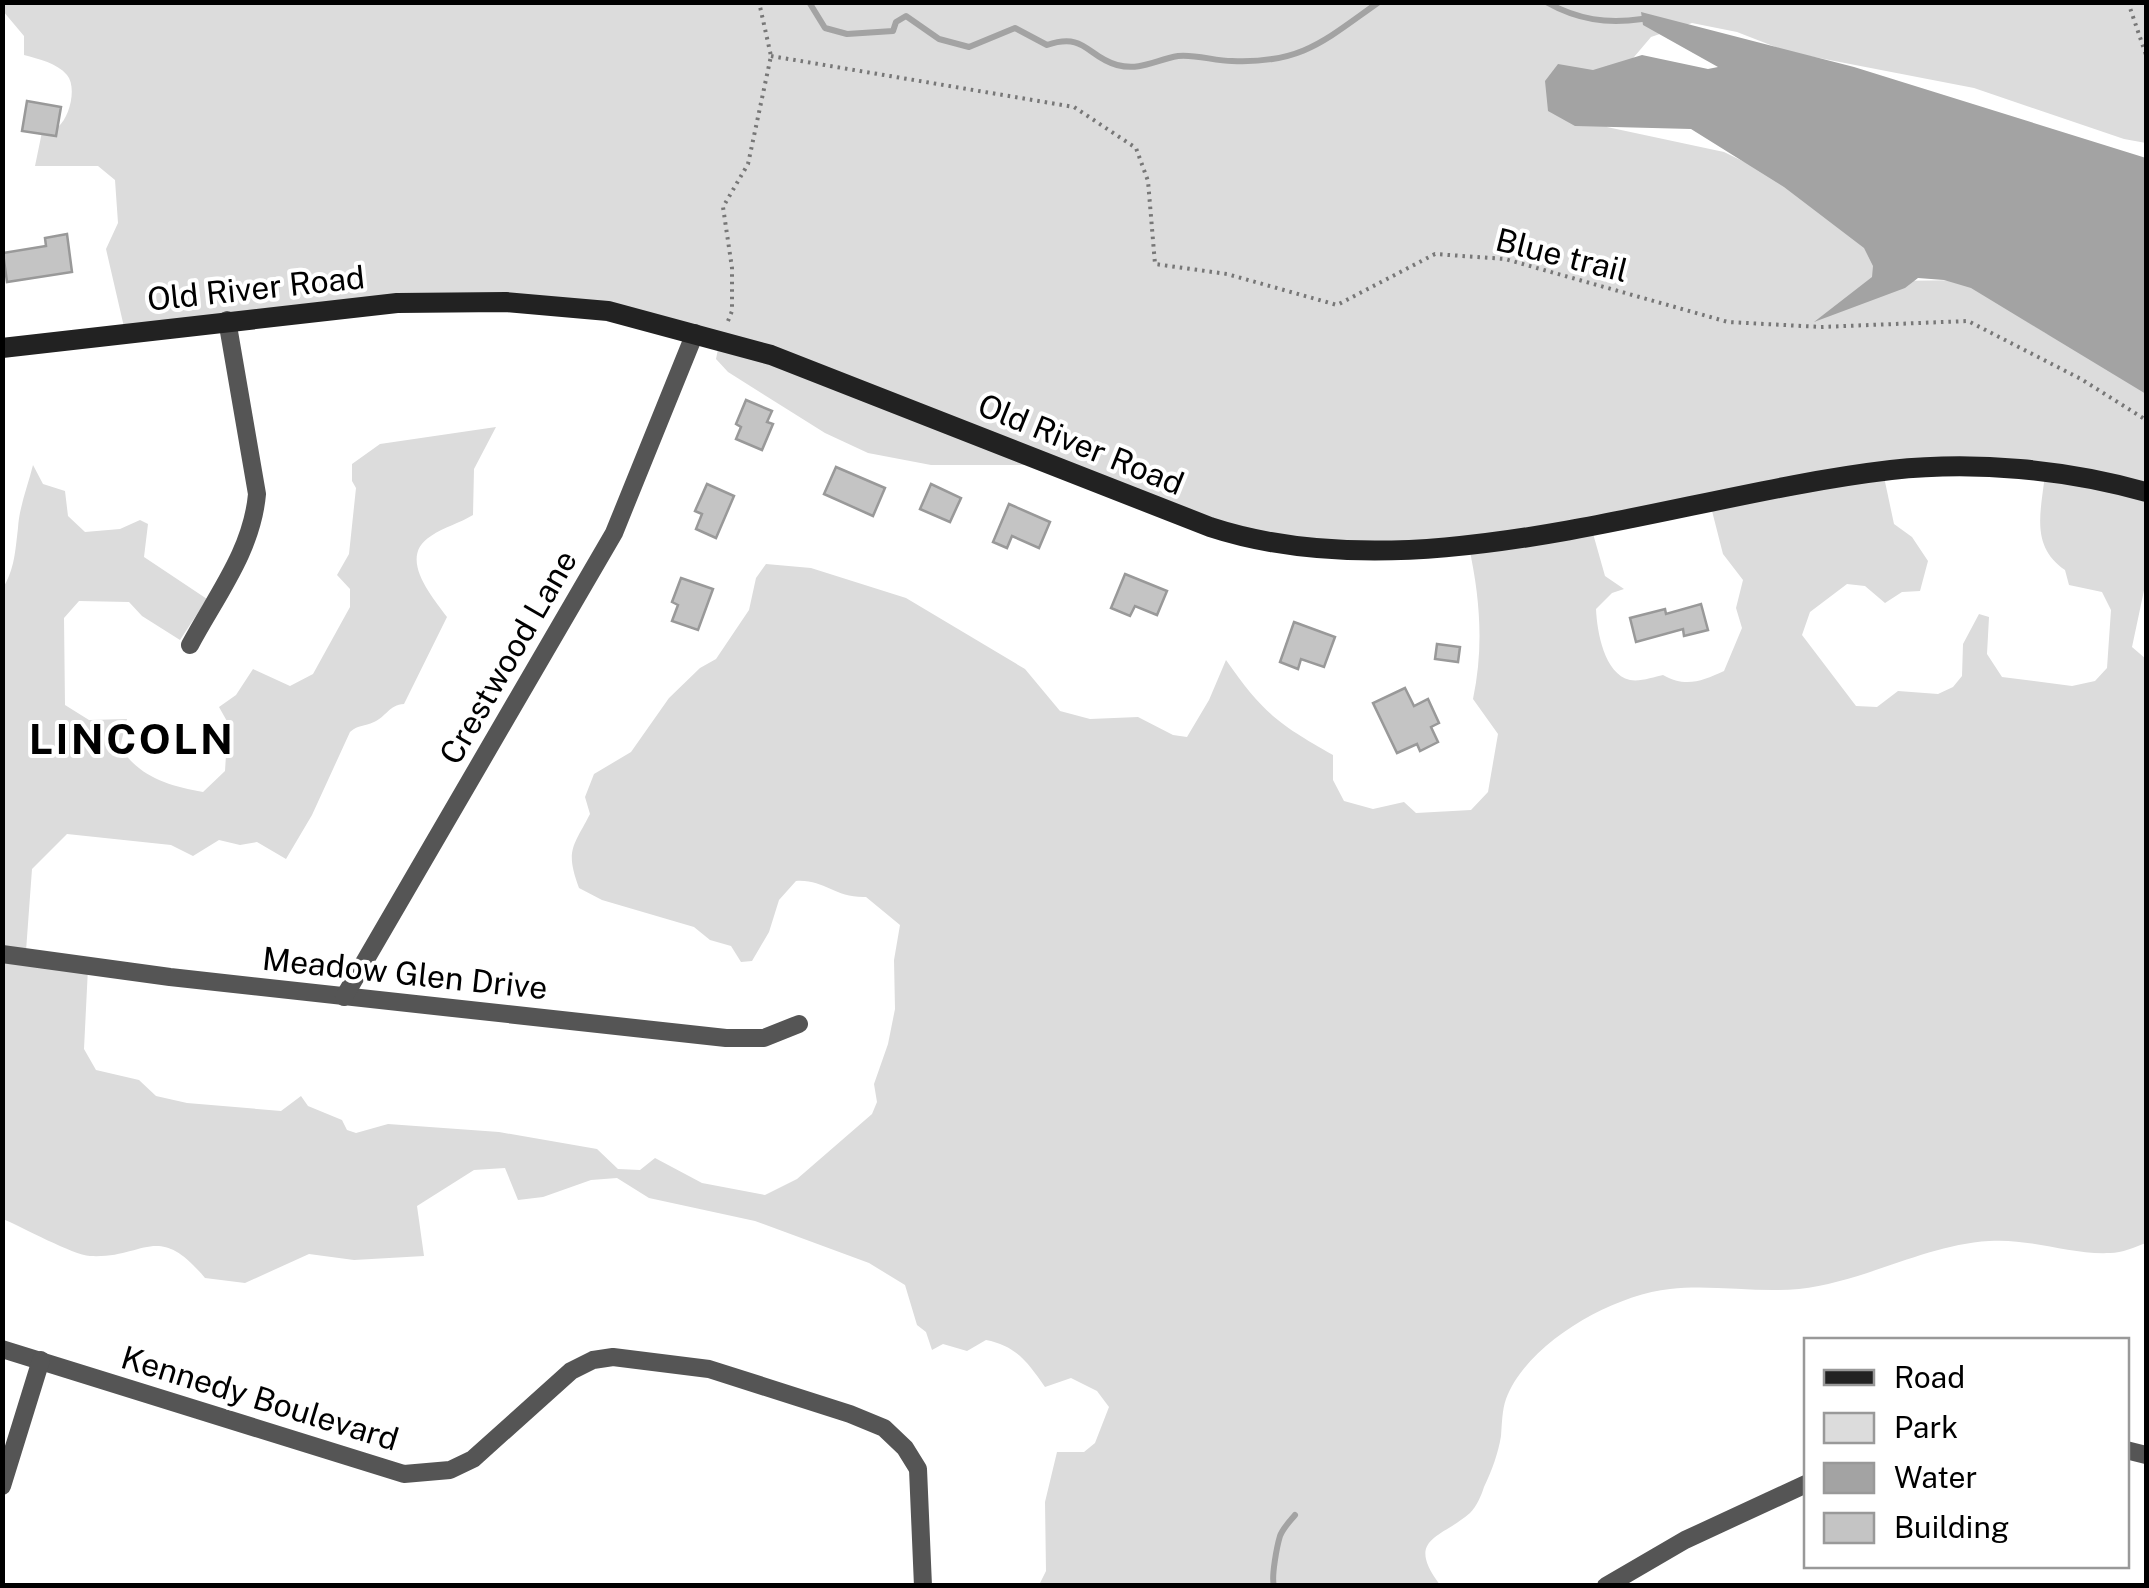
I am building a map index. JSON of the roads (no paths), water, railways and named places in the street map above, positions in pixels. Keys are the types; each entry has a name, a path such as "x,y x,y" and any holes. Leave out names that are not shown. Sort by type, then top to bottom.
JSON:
{"main road":[{"name":"Old River Road","path":"2,348 397,303 506,302 608,311 720,339 788,362 1210,527 1292,547 1420,549 1518,537 1892,470 1995,468 2094,477 2146,492"}],"street":[{"path":"190,645 246,547 255,520 257,494 227,320"},
{"name":"Crestwood Lane","path":"344,997 614,533 695,333"},
{"name":"Meadow Glen Drive","path":"2,954 344,997 726,1038 764,1038 799,1024"},
{"name":"Kennedy Boulevard","path":"2,1348 404,1474 450,1470 472,1459 571,1371 592,1360 613,1356 709,1369 850,1414 884,1428 904,1448 918,1469 923,1586"},
{"path":"2,1486 42,1360"},
{"path":"1606,1586 1685,1540 1804,1485"}],"water":[{"path":"1641,12 1854,67 2146,158 2146,394 1971,288 1944,280 1918,278 1905,288 1814,322 1872,277 1873,266 1864,248 1784,187 1691,129 1575,126 1548,111 1545,81 1558,64 1593,70 1642,55 1708,69 1718,67 1643,25"}],"waterway":[{"path":"809,2 825,28 847,34 893,31 896,22 906,16 939,39 969,47 1015,28 1047,45 1078,44 1107,61 1133,67 1178,56 1256,61 1295,54 1327,38 1379,2"},
{"path":"1546,2 1593,19 1642,19"},
{"path":"1274,1586 1280,1536 1295,1515"}],"district":[{"name":"LINCOLN","path":"132,738"}]}
